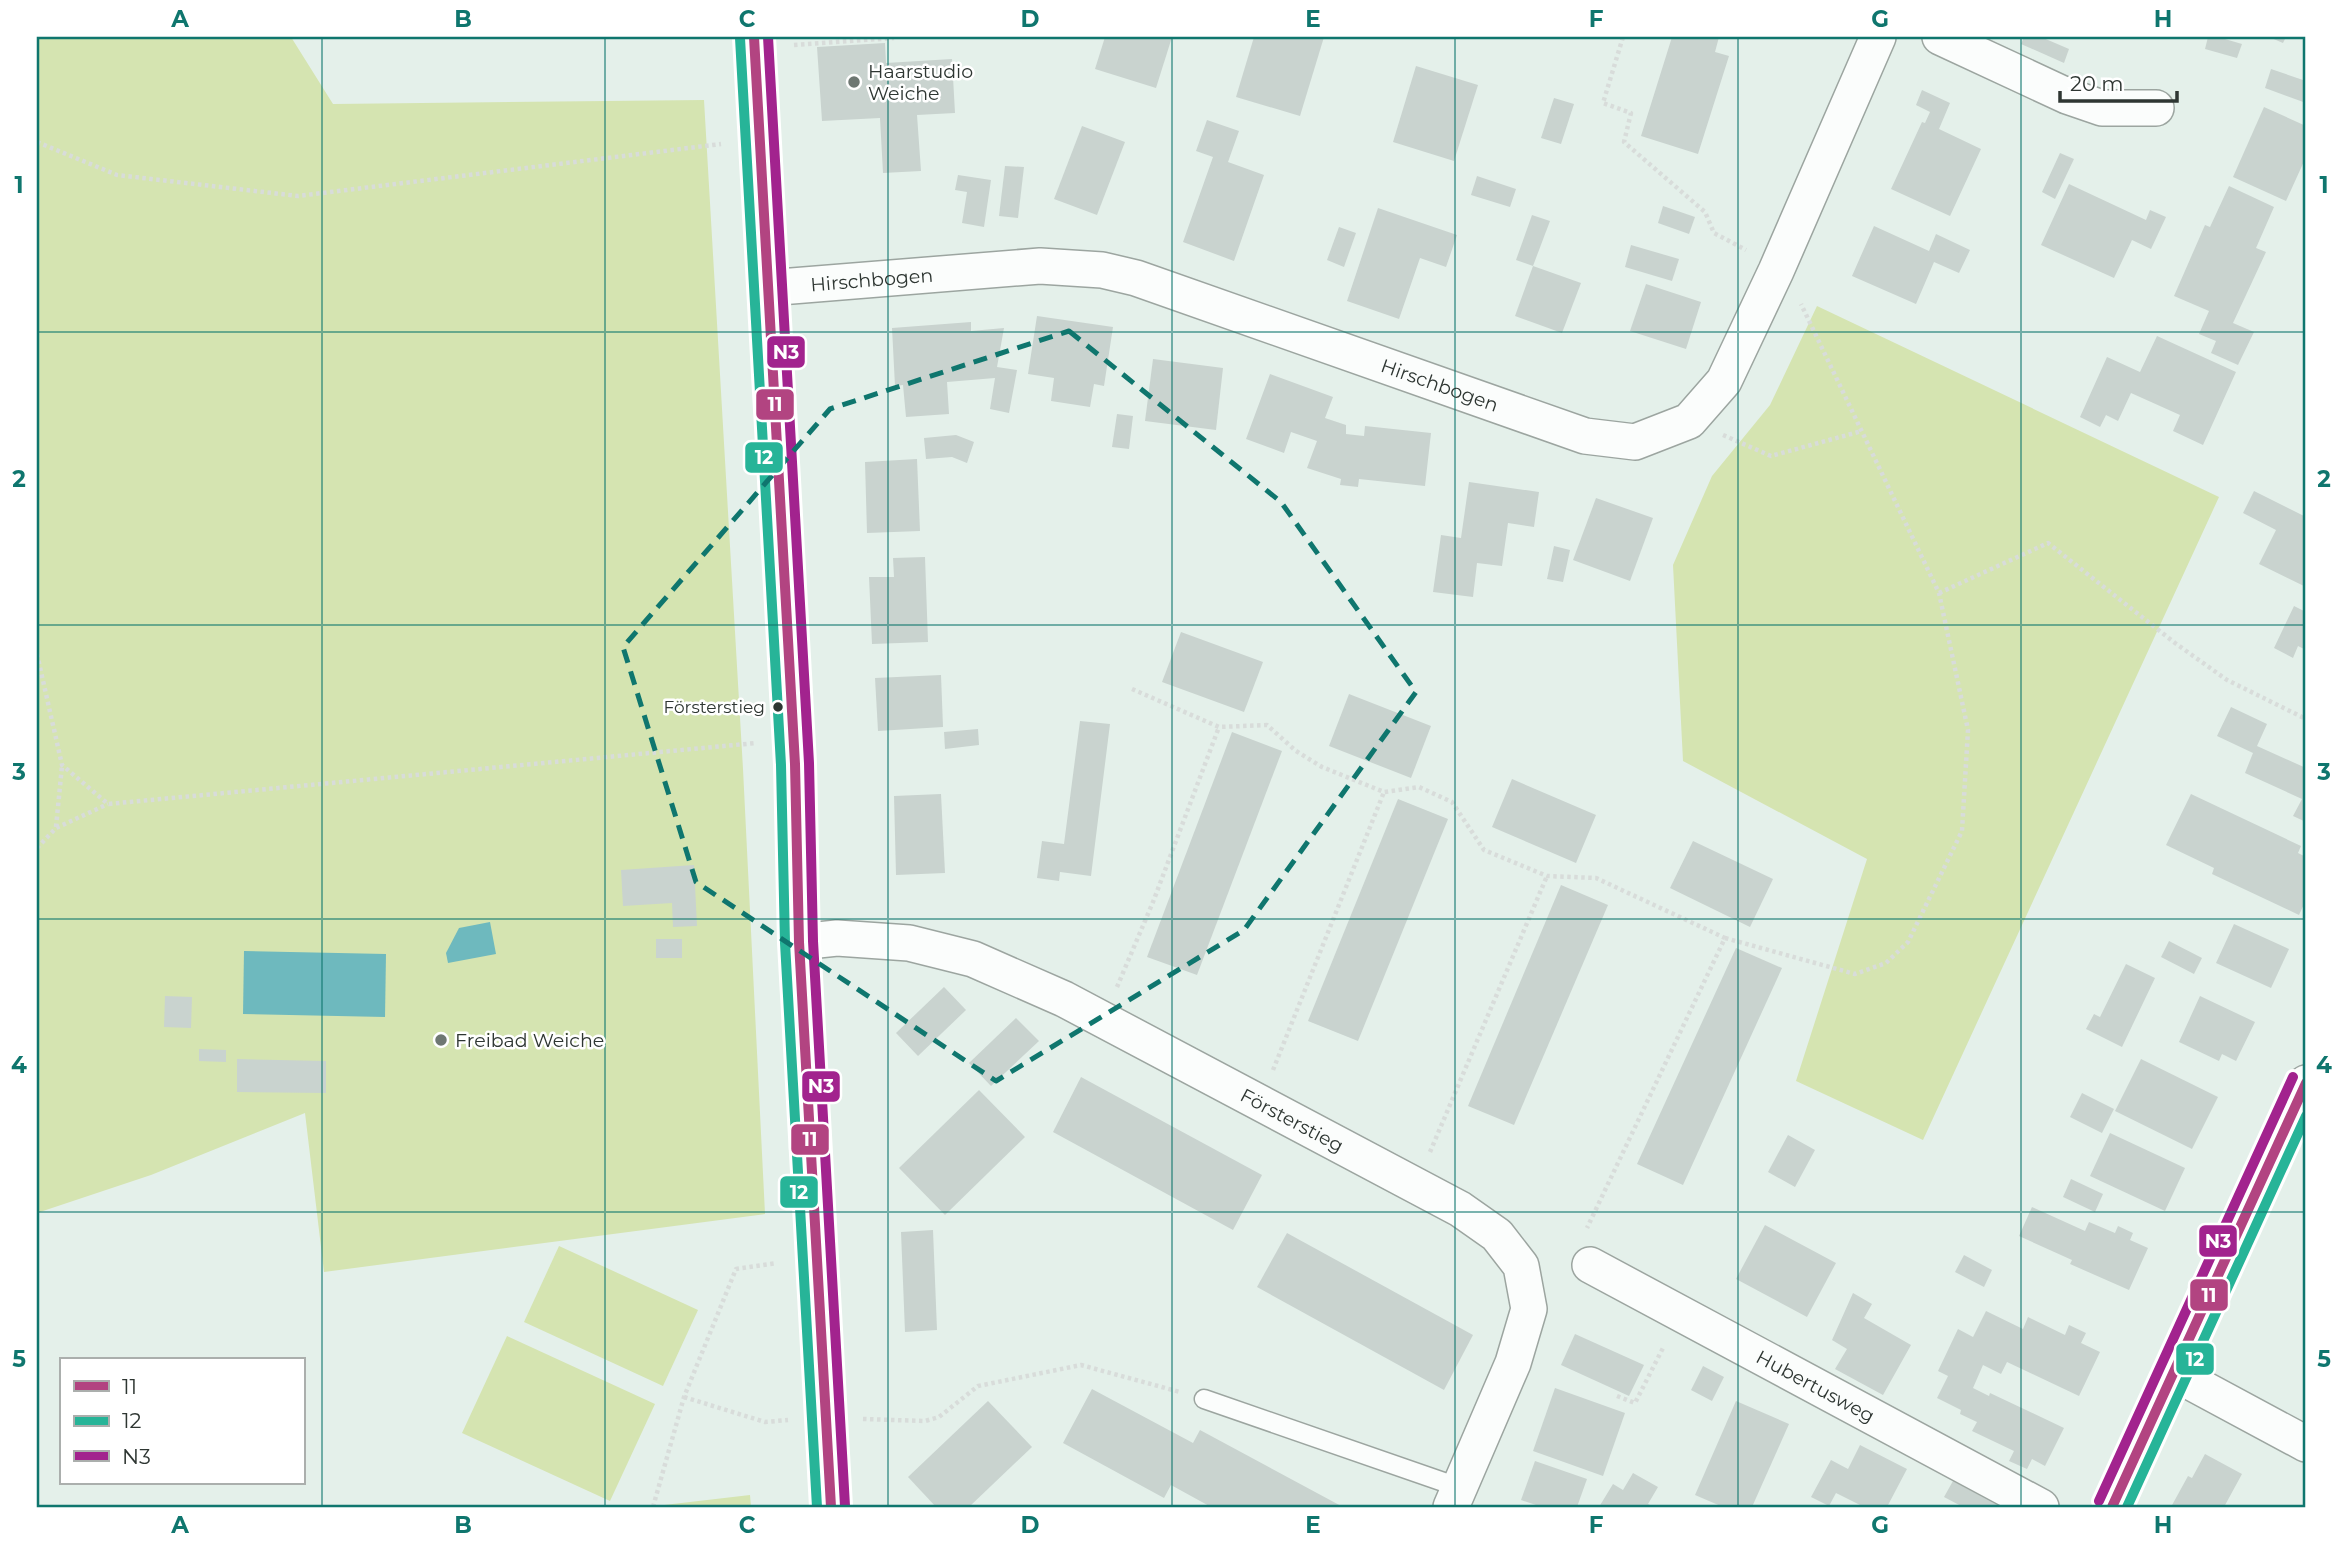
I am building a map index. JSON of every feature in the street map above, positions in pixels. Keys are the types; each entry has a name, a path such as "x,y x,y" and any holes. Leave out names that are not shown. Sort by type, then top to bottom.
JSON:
{"street":[{"name":"Hirschbogen","path":"767,288 1041,266 1102,270 1136,278 1585,436 1635,442 1689,421 1724,381 1776,271 1878,37"},
{"path":"1940,37 2067,96 2102,108 2156,108"},
{"path":"754,42 794,764 799,943 831,1507"},
{"name":"Försterstieg","path":"799,943 837,938 909,943 973,960 1064,999 1460,1209 1497,1235 1521,1266 1529,1309 1513,1363 1455,1497"},
{"path":"2112,1507 2306,1083"},
{"name":"Hubertusweg","path":"1587,1250 1681,1314 2040,1507"},
{"path":"2174,1373 2306,1444"}],"lane":[{"path":"1204,1399 1455,1497"}],"path":[{"path":"1132,689 1219,727 1267,725 1296,751 1322,767 1384,792 1419,787 1452,802 1484,850 1547,876 1596,878 1725,938 1856,974 1886,963 1908,942 1962,831 1968,730 1940,593 1797,296 1776,271 1758,256 1714,233 1705,212 1623,142 1632,113 1603,103 1623,37"},
{"path":"754,42 894,38"},
{"path":"37,142 117,175 298,196 726,144"},
{"path":"1689,421 1771,456 1862,431"},
{"path":"1940,593 2048,543 2175,643 2227,680 2306,719"},
{"path":"37,654 62,765 56,828"},
{"path":"1102,1020 1153,902 1219,727"},
{"path":"37,848 56,828 108,804 757,743"},
{"path":"62,765 108,804"},
{"path":"1260,1104 1384,792"},
{"path":"1416,1186 1547,876"},
{"path":"1587,1250 1725,938"},
{"path":"653,1507 684,1398 736,1269 782,1262"},
{"path":"1618,1396 1635,1404 1681,1314"},
{"path":"856,1419 925,1421 939,1417 978,1386 1081,1365 1204,1399"},
{"path":"684,1398 765,1422 788,1420"}],"highlighted area":[{"path":"1069,331 1281,502 1416,692 1244,930 996,1081 696,882 623,647 830,409"}],"green space":[{"path":"37,37 291,37 333,104 704,100 743,769 765,1214 324,1272 305,1113 151,1175 37,1213"},
{"path":"1817,306 2219,497 1923,1140 1796,1081 1867,859 1683,761 1673,565 1712,476 1770,405"},
{"path":"559,1246 698,1310 663,1386 524,1322"},
{"path":"507,1336 655,1404 610,1501 462,1433"},
{"path":"750,1495 751,1507 647,1507"}],"water":[{"path":"490,922 496,954 448,963 446,953 459,928"},
{"path":"244,951 386,954 385,1017 243,1014"}],"building":[{"path":"1105,37 1172,37 1156,88 1095,69"},
{"path":"1254,37 1324,37 1300,116 1236,97"},
{"path":"1672,37 1719,37 1715,52 1729,56 1698,154 1641,136"},
{"path":"2024,37 2041,37 2069,49 2064,63 2021,44"},
{"path":"2208,37 2242,44 2237,58 2205,49"},
{"path":"2269,37 2286,37 2283,43"},
{"path":"885,43 886,63 952,59 955,113 917,115 921,171 883,173 880,118 822,121 817,47"},
{"path":"1416,66 1478,85 1454,161 1393,142"},
{"path":"2271,69 2306,81 2306,103 2265,88"},
{"path":"1922,90 1950,103 1939,129 1981,149 1950,216 1891,189 1922,122 1925,123 1930,112 1916,105"},
{"path":"1554,98 1574,104 1561,144 1541,138"},
{"path":"2264,107 2306,126 2306,157 2286,201 2233,177"},
{"path":"1207,120 1239,131 1228,162 1264,175 1234,261 1183,242 1213,157 1196,151"},
{"path":"1082,126 1125,142 1097,215 1054,199"},
{"path":"2060,153 2074,159 2055,199 2042,192"},
{"path":"1005,166 1024,167 1018,218 999,216"},
{"path":"958,175 991,180 984,227 962,223 967,192 955,190"},
{"path":"1477,176 1516,189 1510,207 1471,195"},
{"path":"2069,184 2146,220 2150,210 2166,217 2151,249 2132,240 2114,278 2041,245"},
{"path":"2229,186 2274,207 2256,248 2266,252 2233,323 2254,332 2238,365 2211,353 2216,341 2199,334 2209,311 2174,296 2205,225 2210,227"},
{"path":"1663,206 1695,217 1689,234 1658,223"},
{"path":"1378,208 1457,235 1446,267 1420,258 1399,319 1347,301"},
{"path":"1532,215 1550,221 1533,266 1516,260"},
{"path":"1874,226 1929,251 1936,234 1970,250 1959,273 1934,262 1916,304 1852,276"},
{"path":"1339,227 1356,233 1344,267 1327,260"},
{"path":"1631,245 1679,259 1672,281 1625,267"},
{"path":"1533,266 1581,283 1562,333 1515,316"},
{"path":"1646,284 1701,302 1686,349 1630,331"},
{"path":"1037,316 1113,327 1104,386 1094,384 1090,407 1051,401 1054,378 1028,374"},
{"path":"971,322 971,331 1004,328 997,367 1017,370 1009,413 990,409 995,378 947,382 949,414 906,417 903,385 895,386 892,328"},
{"path":"2157,336 2236,372 2203,445 2173,431 2180,415 2131,393 2118,421 2106,415 2100,427 2080,417 2107,357 2140,372"},
{"path":"1153,359 1223,368 1216,430 1145,421"},
{"path":"1270,374 1333,397 1325,418 1346,425 1346,434 1364,436 1365,426 1431,433 1425,486 1359,479 1358,487 1340,485 1341,479 1307,468 1317,441 1291,432 1284,453 1246,439"},
{"path":"1117,414 1133,416 1129,449 1112,447"},
{"path":"956,435 974,442 967,463 952,457 926,459 924,438"},
{"path":"917,459 920,531 867,533 865,462"},
{"path":"1469,482 1539,492 1534,527 1508,523 1502,566 1477,563 1473,597 1433,592 1441,535 1461,538"},
{"path":"2254,491 2306,517 2306,587 2259,564 2276,530 2243,513"},
{"path":"1596,498 1653,518 1630,581 1573,560"},
{"path":"1554,546 1570,550 1563,582 1547,579"},
{"path":"925,557 928,642 872,644 869,577 894,577 893,558"},
{"path":"2294,606 2306,612 2306,650 2298,646 2293,658 2274,648"},
{"path":"1181,632 1263,662 1244,712 1162,682"},
{"path":"941,675 943,727 878,731 875,678"},
{"path":"1349,694 1431,726 1411,778 1329,746"},
{"path":"2231,707 2267,724 2257,746 2306,768 2306,822 2293,816 2302,799 2245,773 2253,753 2217,736"},
{"path":"1080,721 1110,724 1091,876 1060,872 1059,881 1037,878 1042,841 1064,844"},
{"path":"978,729 979,745 945,749 944,732"},
{"path":"1232,732 1282,751 1197,975 1147,957"},
{"path":"1512,779 1596,815 1576,863 1492,827"},
{"path":"941,794 945,873 896,875 894,796"},
{"path":"2191,794 2301,846 2298,853 2306,857 2306,900 2299,915 2212,874 2214,868 2166,845"},
{"path":"1398,799 1448,819 1358,1041 1308,1021"},
{"path":"1693,841 1773,879 1750,927 1670,888"},
{"path":"694,865 697,926 673,927 672,903 623,906 621,870"},
{"path":"1561,885 1608,905 1514,1125 1468,1106"},
{"path":"2234,924 2289,949 2271,988 2216,963"},
{"path":"656,939 682,939 682,958 656,958"},
{"path":"2169,941 2202,958 2194,974 2161,957"},
{"path":"1736,948 1782,968 1683,1185 1637,1164"},
{"path":"2126,964 2155,978 2122,1047 2086,1029 2094,1014 2100,1017"},
{"path":"944,987 966,1010 918,1056 896,1033"},
{"path":"165,996 192,997 191,1028 164,1027"},
{"path":"2200,996 2255,1022 2236,1061 2222,1054 2219,1061 2179,1042"},
{"path":"1016,1018 1039,1041 991,1086 969,1063"},
{"path":"199,1049 226,1050 226,1062 199,1061"},
{"path":"237,1059 326,1061 326,1093 237,1092"},
{"path":"2141,1059 2218,1097 2192,1149 2115,1111"},
{"path":"1081,1077 1262,1175 1233,1230 1053,1132"},
{"path":"979,1090 1025,1137 945,1215 899,1168"},
{"path":"2082,1093 2114,1109 2102,1133 2070,1117"},
{"path":"2110,1133 2185,1168 2165,1211 2090,1176"},
{"path":"1788,1135 1815,1150 1795,1187 1768,1172"},
{"path":"2071,1179 2103,1194 2095,1212 2063,1197"},
{"path":"2032,1207 2085,1231 2089,1222 2115,1233 2118,1226 2133,1233 2130,1240 2148,1248 2129,1290 2070,1264 2072,1260 2019,1236"},
{"path":"1765,1225 1836,1263 1807,1317 1736,1279"},
{"path":"933,1230 937,1330 905,1332 901,1232"},
{"path":"1287,1233 1473,1335 1444,1390 1257,1287"},
{"path":"1964,1255 1992,1270 1984,1287 1955,1272"},
{"path":"1853,1293 1872,1304 1864,1318 1911,1345 1883,1395 1835,1369 1847,1349 1832,1340"},
{"path":"1986,1311 2023,1329 2028,1317 2065,1335 2069,1325 2086,1333 2081,1343 2100,1352 2079,1396 2007,1362 2001,1374 1983,1365 1973,1388 1989,1396 1990,1393 2064,1428 2045,1466 2032,1459 2027,1469 2009,1461 2014,1451 1972,1431 1977,1422 1937,1398 1948,1376 1938,1371 1958,1329 1973,1337"},
{"path":"1575,1334 1644,1365 1629,1396 1561,1365"},
{"path":"1703,1366 1724,1377 1712,1401 1691,1390"},
{"path":"1555,1388 1625,1413 1603,1476 1533,1451"},
{"path":"1092,1389 1193,1443 1200,1430 1343,1507 1211,1507 1171,1485 1164,1498 1063,1443"},
{"path":"988,1401 1032,1447 969,1507 936,1507 908,1477"},
{"path":"1736,1401 1789,1424 1752,1507 1723,1507 1695,1495"},
{"path":"1860,1445 1907,1469 1887,1507 1864,1507 1836,1493 1829,1506 1811,1497 1831,1460 1848,1469"},
{"path":"2205,1454 2242,1474 2224,1507 2171,1507 2188,1476 2192,1478"},
{"path":"1535,1461 1587,1479 1577,1507 1542,1507 1521,1500"},
{"path":"1633,1473 1658,1487 1648,1504 1654,1507 1599,1507 1613,1484 1623,1490"},
{"path":"1953,1481 2001,1507 1963,1507 1944,1497"}],"transit line":[{"name":"11","path":"754,37 795,764 799,942 831,1507"},
{"name":"N3","path":"768,37 809,763 813,941 845,1506"},
{"name":"12","path":"740,38 781,765 785,943 817,1507"},
{"name":"N3","path":"2099,1501 2293,1077"},
{"name":"11","path":"2112,1507 2306,1083"},
{"name":"12","path":"2127,1507 2306,1116"}],"place":[{"name":"Haarstudio Weiche","path":"854,82"},
{"name":"Försterstieg","path":"778,707"},
{"name":"Freibad Weiche","path":"441,1040"}]}
